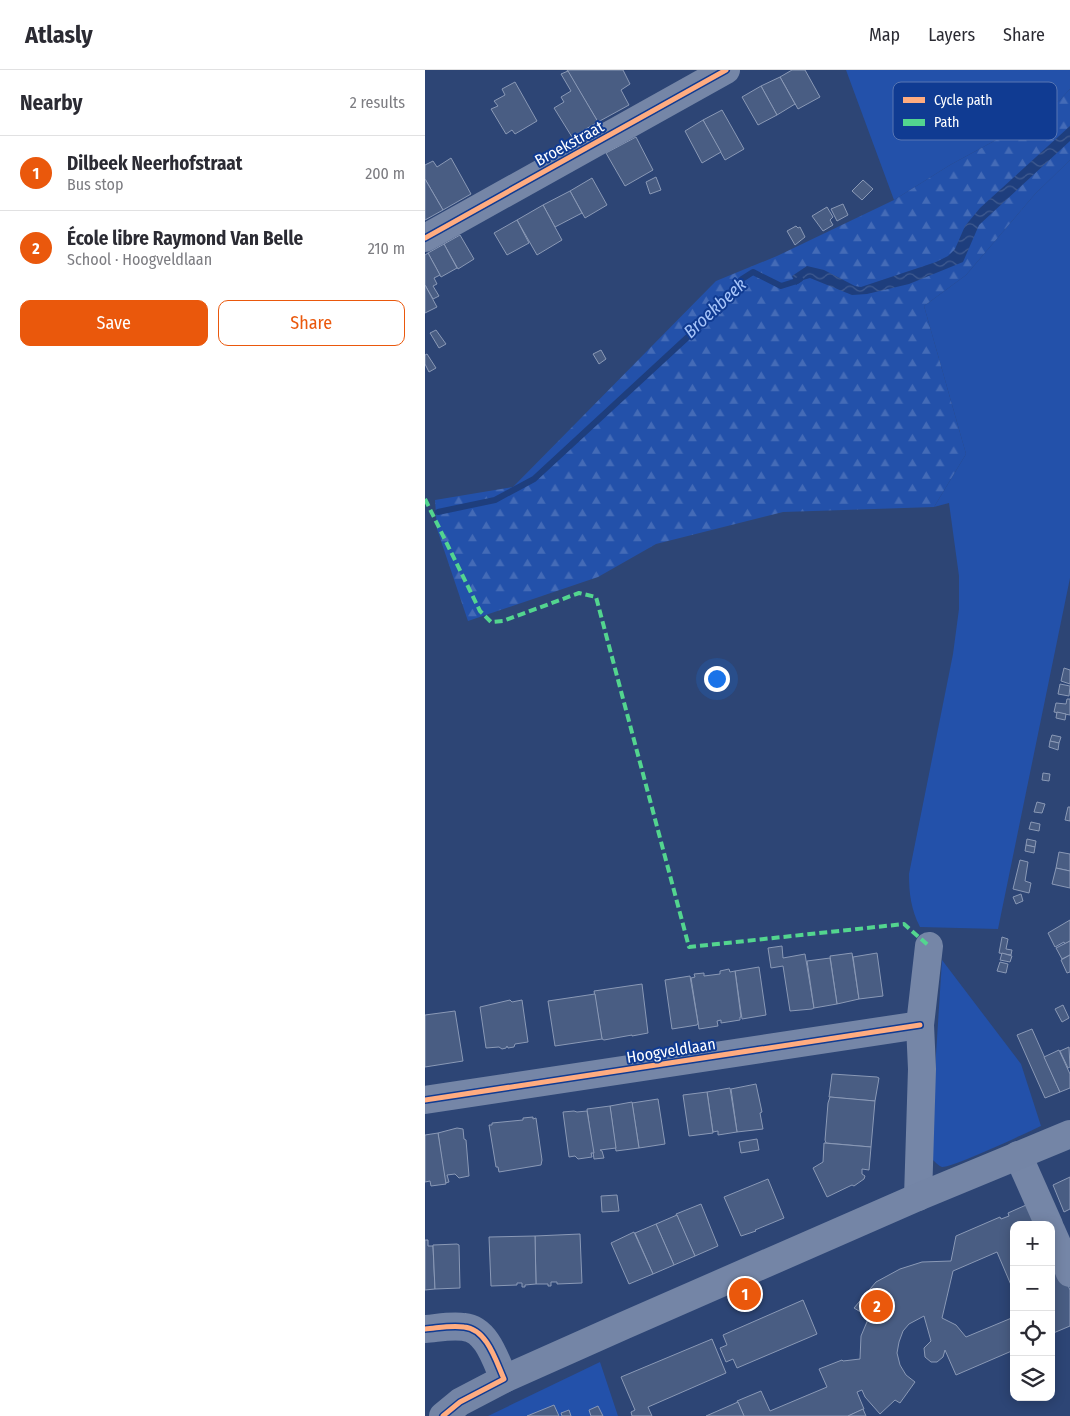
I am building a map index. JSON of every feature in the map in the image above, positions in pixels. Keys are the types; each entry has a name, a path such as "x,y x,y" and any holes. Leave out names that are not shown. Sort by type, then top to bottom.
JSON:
{"main road":[{"path":"443,1416 460,1402 504,1379 918,1197 1070,1134"}],"street":[{"name":"Broekstraat","path":"425,238 726,70"},
{"path":"918,1197 922,1069 920,1025 929,946"},
{"name":"Hoogveldlaan","path":"425,1100 920,1025"},
{"path":"1018,1155 1047,1221"},
{"path":"1055,1239 1070,1273"},
{"path":"425,1329 463,1326 474,1329 482,1335 504,1379"}],"green space":[{"path":"846,70 1070,70 1070,89 1057,102 1057,82 893,82 893,140 996,140 950,165 894,200"},
{"path":"1070,89 1070,160 1035,194 966,275 924,306 966,454 934,507 783,512 656,544 598,577 468,621 437,529 435,500 513,487 716,281 777,256 894,200 950,165 996,140 1057,140 1057,102"},
{"path":"1070,160 1070,578 998,929 920,927 911,901 909,874 953,654 959,609 959,576 949,503 934,507 966,454 924,306 966,275 1035,194"},
{"path":"942,960 1021,1064 1041,1126 974,1156 942,1167 933,1160 930,1149"},
{"path":"600,1362 618,1416 488,1416"}],"water":[{"path":"1070,126 1070,141 979,225 963,262 909,284 867,294 852,295 810,278 796,285 792,276 807,266 824,270 855,286 861,287 936,262 948,256 955,249 965,226 980,208 1055,140 1057,140"}],"building":[{"path":"567,70 623,70 630,84 621,90 629,105 598,122"},
{"path":"792,70 805,70 820,97 798,109 780,77"},
{"path":"568,71 598,122 572,137 554,108 564,102 561,97 571,91 561,74"},
{"path":"780,77 795,104 777,115 761,86"},
{"path":"515,82 537,121 515,134 512,130 506,134 491,109 498,106 494,101 505,95 502,89"},
{"path":"761,86 777,115 758,125 742,97"},
{"path":"722,110 744,149 725,160 703,120"},
{"path":"703,120 721,152 702,163 685,131"},
{"path":"636,137 653,170 625,186 606,153"},
{"path":"451,158 471,194 443,210 425,179 425,165 433,161 437,167"},
{"path":"656,177 661,190 650,194 646,182"},
{"path":"592,178 607,205 585,218 570,191"},
{"path":"425,179 443,210 425,220"},
{"path":"863,180 873,189 862,200 852,191"},
{"path":"570,191 582,213 555,227 543,205"},
{"path":"843,204 848,215 837,221 831,209"},
{"path":"543,205 562,240 537,255 517,220"},
{"path":"827,207 833,217 830,220 833,225 823,231 812,216"},
{"path":"517,220 529,243 507,255 494,233"},
{"path":"796,226 800,227 805,237 795,245 787,231"},
{"path":"460,235 474,259 458,269 444,244"},
{"path":"444,244 457,268 441,277 428,253"},
{"path":"428,253 440,275 434,278 437,284 433,286 439,296 433,299 425,285 425,255"},
{"path":"425,285 437,307 425,313"},
{"path":"436,330 446,344 439,348 430,333"},
{"path":"601,350 606,359 599,364 593,354"},
{"path":"427,354 436,368 429,372 425,364 425,355"},
{"path":"1064,668 1070,670 1070,684 1061,681"},
{"path":"1060,684 1070,686 1069,696 1058,694"},
{"path":"1067,699 1070,699 1070,715 1054,712 1056,703 1066,704"},
{"path":"1057,712 1066,714 1065,720 1056,718"},
{"path":"1052,735 1061,737 1059,743 1050,741"},
{"path":"1050,741 1059,743 1058,750 1049,747"},
{"path":"1043,773 1050,774 1049,781 1042,780"},
{"path":"1037,802 1045,804 1042,813 1034,812"},
{"path":"1068,807 1070,807 1070,821 1065,820"},
{"path":"1031,822 1040,824 1039,831 1029,829"},
{"path":"1027,839 1036,841 1035,847 1026,845"},
{"path":"1026,845 1035,847 1034,853 1025,851"},
{"path":"1059,852 1070,854 1070,871 1056,868"},
{"path":"1020,860 1028,862 1025,881 1031,883 1029,893 1013,889"},
{"path":"1056,868 1070,871 1070,888 1052,884"},
{"path":"1021,894 1023,901 1016,904 1013,897"},
{"path":"1070,920 1070,941 1055,947 1048,933"},
{"path":"1002,937 1008,939 1006,949 1012,950 1011,955 999,953"},
{"path":"1070,941 1070,955 1062,959 1056,948"},
{"path":"782,946 783,958 805,954 814,1008 812,1009 790,1011 783,966 771,968 768,948"},
{"path":"852,953 859,999 837,1004 830,956"},
{"path":"877,953 883,996 859,999 853,957"},
{"path":"1002,953 1012,956 1010,962 1000,960"},
{"path":"1070,955 1070,972 1067,973 1061,960"},
{"path":"830,958 837,1004 814,1008 807,961"},
{"path":"1000,962 1008,964 1006,973 997,971"},
{"path":"759,967 766,1015 742,1019 735,971"},
{"path":"729,969 730,972 735,971 740,1020 721,1023 721,1020 717,1021 718,1026 699,1029 691,978 695,977 694,974 704,973 704,976 720,974 720,971"},
{"path":"690,976 698,1023 697,1025 672,1029 665,980"},
{"path":"642,984 648,1033 602,1039 594,991"},
{"path":"595,994 602,1039 555,1046 548,1001"},
{"path":"510,1000 512,1002 522,1000 528,1042 515,1044 514,1047 508,1048 507,1046 502,1049 499,1047 486,1048 480,1007"},
{"path":"1063,1005 1069,1018 1062,1022 1055,1009"},
{"path":"455,1011 463,1061 425,1067 425,1015"},
{"path":"1032,1029 1060,1092 1045,1098 1017,1035"},
{"path":"1069,1047 1070,1067 1068,1068 1060,1051"},
{"path":"1059,1050 1070,1074 1070,1088 1060,1092 1044,1057"},
{"path":"832,1074 879,1078 875,1101 829,1097"},
{"path":"756,1084 762,1112 760,1113 763,1129 737,1132 731,1089"},
{"path":"730,1088 737,1132 718,1135 718,1131 713,1132 707,1092"},
{"path":"707,1092 713,1133 689,1136 683,1095"},
{"path":"830,1097 875,1101 871,1147 826,1143"},
{"path":"658,1099 665,1144 639,1148 632,1103"},
{"path":"632,1102 639,1148 616,1151 610,1106"},
{"path":"610,1106 616,1148 600,1150 604,1158 594,1159 587,1109"},
{"path":"587,1111 594,1153 591,1153 592,1157 578,1159 575,1156 569,1157 563,1112"},
{"path":"533,1117 533,1119 536,1118 542,1160 541,1165 499,1172 498,1167 496,1167 489,1125"},
{"path":"457,1128 463,1129 464,1139 466,1140 469,1176 459,1178 455,1174 447,1175 449,1182 445,1183 438,1133"},
{"path":"438,1133 446,1184 431,1186 430,1181 425,1182 425,1135"},
{"path":"757,1139 759,1150 741,1153 739,1142"},
{"path":"824,1143 871,1147 869,1170 862,1169 862,1174 865,1176 864,1179 854,1186 852,1185 827,1197 813,1168 823,1162"},
{"path":"1070,1177 1070,1209 1064,1212 1053,1185"},
{"path":"768,1179 784,1218 741,1236 724,1197"},
{"path":"617,1195 619,1211 602,1212 601,1196"},
{"path":"1033,1202 1041,1221 1010,1221 1010,1283 997,1252 953,1271 942,1318 956,1325 966,1337 1010,1319 1010,1352 956,1375 945,1350 943,1357 937,1362 931,1362 925,1357 924,1348 931,1341 924,1316 909,1324 903,1331 899,1342 897,1353 900,1365 906,1375 915,1382 900,1403 895,1400 880,1414 865,1397 862,1390 857,1392 864,1409 848,1416 744,1416 737,1401 761,1391 770,1411 827,1387 819,1369 842,1360 860,1359 861,1336 869,1317 854,1308 876,1282 900,1269 922,1262 951,1261 956,1236 1000,1217 1001,1219 1009,1216 1008,1213"},
{"path":"701,1204 718,1246 695,1256 676,1214"},
{"path":"677,1215 695,1256 674,1265 656,1224"},
{"path":"656,1224 674,1265 653,1274 635,1233"},
{"path":"634,1232 653,1274 629,1284 611,1243"},
{"path":"580,1234 582,1283 557,1284 557,1282 551,1282 551,1286 548,1286 548,1284 536,1284 535,1236"},
{"path":"535,1236 536,1284 525,1285 525,1287 522,1287 522,1283 517,1283 517,1285 491,1286 489,1237"},
{"path":"425,1240 428,1240 428,1246 433,1246 435,1289 425,1290"},
{"path":"433,1245 459,1245 460,1288 435,1289"},
{"path":"1055,1254 1070,1290 1070,1326 1055,1332"},
{"path":"803,1300 817,1334 737,1368 733,1359 726,1362 720,1348 727,1345 723,1335"},
{"path":"712,1339 726,1373 648,1407 652,1416 632,1416 631,1412 635,1410 621,1377"},
{"path":"738,1402 744,1416 706,1416"},
{"path":"554,1405 559,1416 527,1416"},
{"path":"598,1406 603,1416 591,1416 589,1410"},
{"path":"863,1409 866,1416 848,1416"},
{"path":"569,1410 571,1416 562,1416 561,1413"}],"waterway":[{"name":"Broekbeek","path":"438,512 495,500 534,479 704,322 742,279 753,272 781,286 800,279"}],"marked path":[{"path":"425,499 480,611 491,622 503,621 579,593 596,597 689,947 904,924 929,946"}],"cycle path":[{"path":"425,238 726,70"},
{"path":"425,1100 920,1025"},
{"path":"425,1329 454,1326 472,1329 479,1333 490,1347 504,1379 460,1402 443,1416"}],"place":[{"name":"Dilbeek Neerhofstraat","path":"745,1294"},
{"name":"École libre Raymond Van Belle","path":"877,1306"}]}
